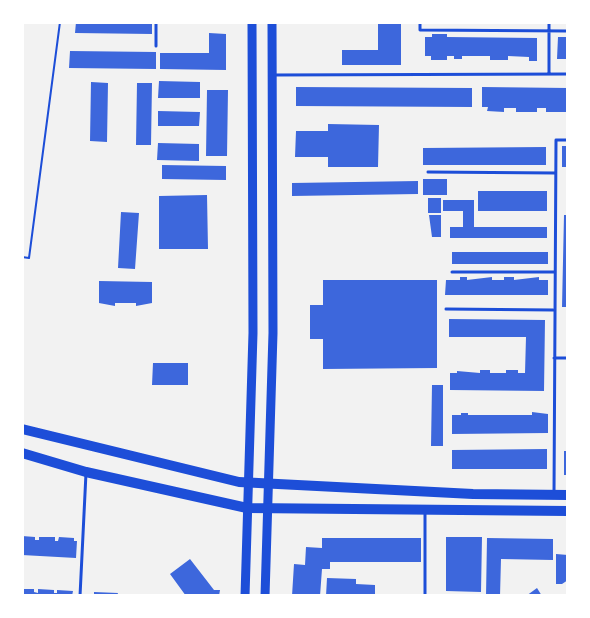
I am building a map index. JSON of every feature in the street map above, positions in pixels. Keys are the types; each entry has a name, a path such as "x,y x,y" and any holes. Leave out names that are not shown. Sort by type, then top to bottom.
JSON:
{"main road":[{"path":"245,596 253,333 252,22"},
{"path":"265,596 273,333 272,22"},
{"path":"22,429 247,483 472,494 567,495"},
{"path":"22,453 86,472 248,508 567,512"}],"lane":[{"path":"156,22 156,46"},
{"path":"420,22 420,30 567,31"},
{"path":"549,22 549,74"},
{"path":"272,75 567,74"},
{"path":"554,495 553,310 556,140 567,140"},
{"path":"428,172 556,173"},
{"path":"452,272 554,272"},
{"path":"446,309 553,310"},
{"path":"554,358 567,358"},
{"path":"80,596 86,472"},
{"path":"425,511 425,596"}],"path":[{"path":"22,257 29,258 60,22"}],"building":[{"path":"76,22 152,22 152,34 75,33"},
{"path":"378,22 401,22 401,65 342,65 342,50 378,50"},
{"path":"209,33 226,34 226,70 160,69 160,53 209,53"},
{"path":"432,34 447,34 447,37 537,38 537,61 529,61 529,57 508,56 508,60 490,60 490,56 462,56 462,59 454,59 454,56 447,56 447,60 431,60 431,56 425,56 425,37 432,37"},
{"path":"558,37 568,37 568,59 557,59"},
{"path":"70,51 156,52 156,69 69,68"},
{"path":"159,81 200,82 200,98 158,98"},
{"path":"91,82 108,83 107,142 90,141"},
{"path":"137,83 152,83 151,145 136,145"},
{"path":"296,87 472,88 472,107 296,106"},
{"path":"482,87 568,88 568,108 566,112 546,112 546,108 537,108 537,112 516,112 516,108 504,108 504,112 487,111 488,107 482,107"},
{"path":"207,90 228,90 227,156 206,156"},
{"path":"158,111 200,112 199,126 158,126"},
{"path":"328,124 379,125 378,167 328,167 328,157 295,157 296,131 328,131"},
{"path":"158,143 199,144 199,161 157,160"},
{"path":"562,146 568,146 568,167 562,167"},
{"path":"546,147 546,165 423,165 423,148"},
{"path":"162,165 226,166 226,180 162,179"},
{"path":"423,179 447,179 447,195 423,195"},
{"path":"418,181 418,194 292,196 292,183"},
{"path":"478,191 547,191 547,211 478,211"},
{"path":"207,195 208,249 159,249 159,196"},
{"path":"428,198 441,198 441,213 428,213"},
{"path":"443,200 474,200 474,227 547,227 547,238 450,238 450,227 463,227 463,211 443,211"},
{"path":"121,212 139,213 135,269 118,268"},
{"path":"429,215 441,215 441,237 432,237"},
{"path":"564,215 568,215 568,307 562,307"},
{"path":"452,252 548,252 548,264 452,264"},
{"path":"460,277 467,277 467,280 492,277 492,280 504,280 504,277 514,277 514,280 539,277 539,280 548,280 548,295 445,295 446,280 460,280"},
{"path":"323,280 437,280 437,368 323,369 323,339 310,339 310,305 323,305"},
{"path":"99,281 152,282 152,303 136,306 136,303 115,303 115,306 99,303"},
{"path":"449,319 545,320 544,391 450,390 450,373 457,373 457,371 480,373 480,370 490,370 490,373 506,373 506,370 518,370 518,373 525,373 526,337 449,337"},
{"path":"153,363 188,363 188,385 152,385"},
{"path":"432,385 443,385 443,446 431,446"},
{"path":"532,412 548,414 548,433 452,434 452,415 468,413 468,415 532,415"},
{"path":"547,449 547,469 452,469 452,450"},
{"path":"564,451 568,451 568,475 564,475"},
{"path":"22,536 35,537 35,540 39,540 39,537 55,537 55,541 58,541 59,537 74,538 74,541 77,541 76,558 22,555"},
{"path":"446,537 482,537 481,592 446,591"},
{"path":"322,538 421,538 421,562 330,562 330,569 322,569 320,596 292,596 294,564 305,565 306,547 322,548"},
{"path":"487,538 553,539 553,560 501,559 500,596 486,596"},
{"path":"556,554 568,555 568,580 562,584 556,584"},
{"path":"190,559 214,590 220,590 219,596 186,596 170,574"},
{"path":"327,578 356,579 356,584 375,585 375,596 326,596"},
{"path":"537,588 542,596 526,596"},
{"path":"22,589 34,589 34,592 38,593 38,589 54,590 54,593 57,593 57,590 73,591 72,596 22,596"},
{"path":"94,592 118,593 117,596 94,596"}]}
